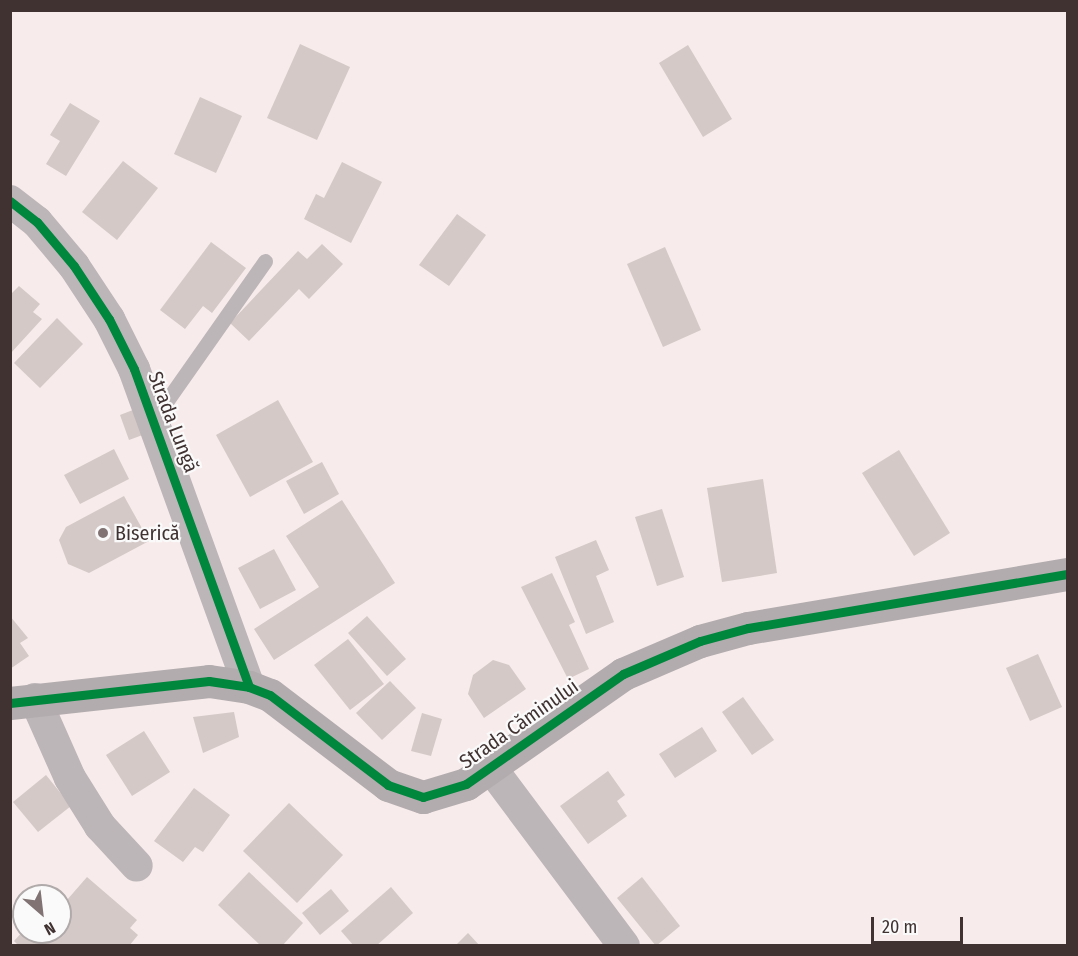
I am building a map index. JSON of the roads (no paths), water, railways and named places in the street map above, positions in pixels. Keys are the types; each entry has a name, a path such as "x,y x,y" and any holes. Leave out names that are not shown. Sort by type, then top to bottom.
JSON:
{"street":[{"name":"Strada Lungă","path":"10,201 37,222 74,266 109,319 154,419 249,687"},
{"name":"Strada Căminului","path":"23,701 209,681 249,687 270,695 388,785 405,794 423,797 442,794 491,768 573,706 624,674 700,641 795,620 1067,576"},
{"path":"23,701 100,826 137,866"},
{"path":"491,768 624,945"}],"lane":[{"path":"154,419 265,261"}],"place":[{"name":"Biserică","path":"103,533"}]}
